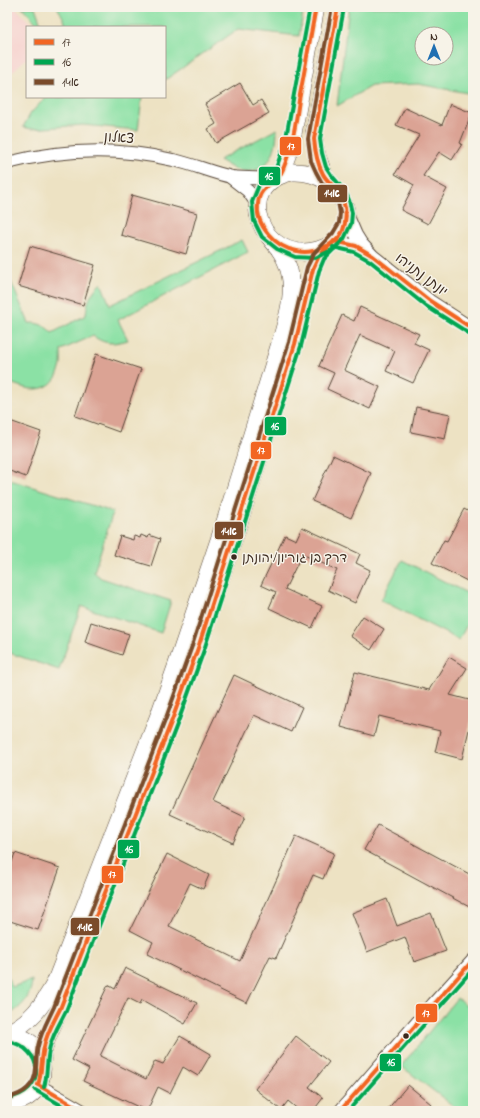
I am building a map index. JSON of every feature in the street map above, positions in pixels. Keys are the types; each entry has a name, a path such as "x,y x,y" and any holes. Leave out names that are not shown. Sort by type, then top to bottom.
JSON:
{"street":[{"path":"277,177 291,145 316,7"},
{"path":"7,1104 19,1102 28,1097 38,1085 42,1074 43,1050 46,1039 60,1009 164,742 198,648 292,352 311,273 317,259 342,231 345,225 346,213 344,200 327,180 317,160 314,149 314,134 338,7"},
{"name":"צאלון","path":"7,163 45,155 71,152 122,152 173,160 228,176 251,179 277,177"},
{"path":"7,1034 30,1019 40,1008 54,983 159,715 208,572 281,340 290,302 292,282 287,261 281,249 271,239 260,223 257,204 262,192 269,182 277,177 293,172 307,172 327,180"},
{"name":"צאלון","path":"228,176 248,191 257,204"},
{"name":"יונתן נתניהו","path":"346,213 361,244 373,256 430,301 473,329"},
{"path":"271,239 290,249 304,252 317,250 332,243"},
{"name":"יונתן נתניהו","path":"332,243 356,246 373,256"},
{"path":"340,1111 473,960"},
{"path":"7,1034 19,1036 28,1041 36,1049 42,1064"},
{"path":"38,1085 83,1111"}],"shaded area":[{"path":"7,7 15,7 33,26 26,26 26,59 7,77"}],"green space":[{"path":"22,7 35,7 42,26 39,26"},
{"path":"57,7 304,7 299,36 238,29 166,79 166,26 66,26 64,19"},
{"path":"349,7 473,7 473,94 418,84 371,86 337,106"},
{"path":"45,98 142,98 138,130 83,125 32,129 23,127 31,113"},
{"path":"277,129 277,137 273,153 265,165 259,169 242,171 230,167 219,160"},
{"path":"242,240 248,252 118,320 128,340 110,343 93,336 61,350 60,369 56,378 51,384 45,387 30,389 7,381 7,273 29,323 42,325 52,333 86,315 90,297 101,283 110,305"},
{"path":"7,479 113,512 94,572 101,578 171,601 161,633 81,606 59,670 7,652"},
{"path":"402,560 473,596 473,613 459,640 381,600"},
{"path":"7,975 12,987 32,980 28,997 17,1009 7,1016"},
{"path":"457,998 473,1010 473,1111 460,1111 401,1066"}],"building":[{"path":"240,83 253,105 261,100 269,113 216,143 208,129 216,124 205,104"},
{"path":"450,104 472,113 460,143 462,144 452,160 439,152 423,176 447,189 428,224 401,210 414,185 395,174 419,135 396,125 405,108 442,125"},
{"path":"132,195 197,213 186,254 121,235"},
{"path":"30,246 95,265 83,305 18,286"},
{"path":"360,307 419,334 414,343 429,350 413,383 386,371 395,351 360,335 344,370 380,387 370,409 327,389 334,373 319,366 342,315 354,321"},
{"path":"96,354 141,369 119,432 75,416"},
{"path":"416,407 450,414 445,439 411,432"},
{"path":"7,420 41,432 26,477 7,470"},
{"path":"333,455 371,473 351,518 312,501"},
{"path":"464,509 473,514 473,584 432,563 444,540 447,541"},
{"path":"302,527 360,554 356,563 370,570 355,603 328,590 337,570 302,554 285,589 322,606 312,628 269,608 276,592 261,585 285,535 296,540"},
{"path":"141,535 148,538 149,535 160,539 151,566 114,555 120,536 133,540 134,536 140,538"},
{"path":"363,616 384,629 371,650 350,636"},
{"path":"91,622 129,634 122,655 85,642"},
{"path":"449,657 467,668 450,695 473,701 473,713 462,759 435,752 440,731 379,716 374,736 341,727 355,672 429,690"},
{"path":"234,675 302,707 291,732 254,715 213,802 245,817 233,843 170,814"},
{"path":"378,825 473,876 473,909 364,850"},
{"path":"296,836 334,853 323,879 313,875 276,958 270,956 247,1003 147,954 153,942 130,930 167,854 209,875 203,889 190,883 169,926 240,961"},
{"path":"15,853 60,868 38,930 7,920 7,876"},
{"path":"387,899 397,926 431,913 446,951 414,962 405,937 367,952 352,913"},
{"path":"125,968 197,1003 185,1024 142,1000 140,1004 128,998 100,1056 146,1079 155,1061 163,1064 180,1036 211,1054 198,1076 183,1067 170,1093 158,1087 147,1111 83,1081 89,1069 72,1060 108,985 115,989"},
{"path":"296,1036 329,1062 309,1087 323,1098 313,1111 300,1111 288,1101 281,1110 255,1089"},
{"path":"408,1085 431,1104 425,1111 386,1111"}],"transit line":[{"name":"16","path":"310,7 285,143 275,171 259,185 252,202 254,221 262,237 277,249 295,257 315,258 334,249 344,239 351,224 352,213 349,200 345,191 326,167 320,139 344,8"},
{"name":"17","path":"316,7 295,128 289,152 281,174 263,190 258,204 260,220 268,234 289,249 301,252 313,251 329,245 340,236 345,223 346,216 343,201 321,170 314,139 338,7"},
{"name":"14א","path":"7,1098 19,1094 28,1088 33,1080 36,1068 37,1049 41,1036 54,1007 166,718 192,646 289,342 307,267 314,253 333,233 339,223 340,213 338,202 332,193 322,183 316,172 311,161 308,139 332,7"},
{"name":"17","path":"334,241 356,246 373,256 430,301 473,329"},
{"name":"17","path":"38,1085 46,1037 60,1009 172,720 198,648 295,344 313,269 319,256 334,241"},
{"name":"16","path":"44,1087 51,1042 66,1011 178,722 204,650 301,346 319,271 324,259 338,245"},
{"name":"16","path":"333,247 354,252 370,261 426,306 470,334"},
{"name":"17","path":"340,1111 473,960"},
{"name":"16","path":"348,1111 473,969"},
{"name":"16","path":"7,1041 20,1045 29,1052 34,1061 36,1070 35,1079 29,1088 20,1094 7,1098"},
{"name":"17","path":"38,1085 83,1111"},
{"name":"16","path":"35,1090 71,1111"}],"place":[{"name":"דרך בן גוריון/יהונתן","path":"234,557"}]}
